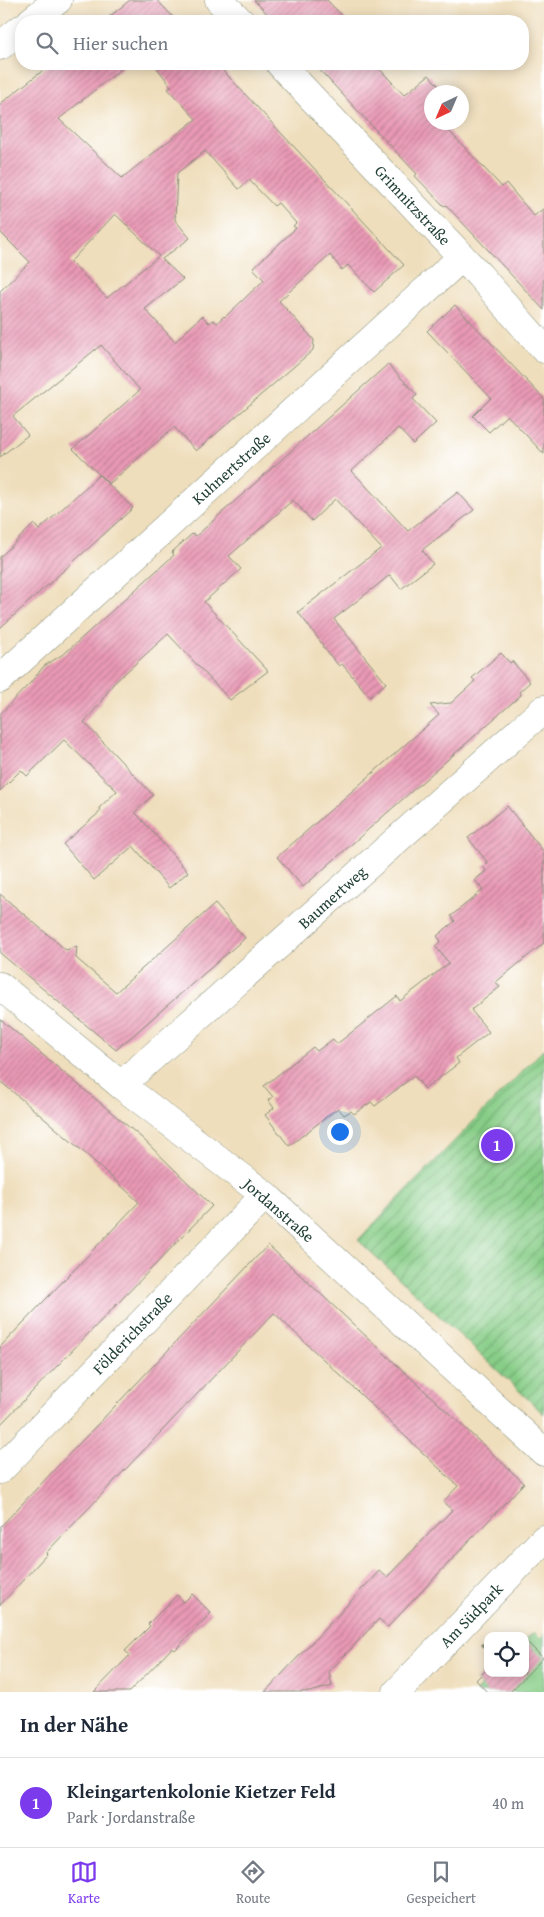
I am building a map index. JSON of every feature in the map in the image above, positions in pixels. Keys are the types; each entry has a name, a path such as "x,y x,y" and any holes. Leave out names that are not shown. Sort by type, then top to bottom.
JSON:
{"street":[{"path":"39,15 58,0"},
{"path":"220,0 234,15"},
{"path":"0,46 15,34"},
{"name":"Grimnitzstraße","path":"286,70 462,257 544,349"},
{"name":"Kuhnertstraße","path":"0,679 462,257"},
{"name":"Baumertweg","path":"121,1085 544,709"},
{"name":"Jordanstraße","path":"0,986 121,1085 265,1195 544,1452"},
{"name":"Földerichstraße","path":"0,1470 265,1195"},
{"name":"Am Südpark","path":"398,1692 544,1539"}],"green space":[{"path":"544,1049 544,1414 358,1240"},
{"path":"534,1632 540,1638 544,1634 544,1692 476,1692 481,1686 476,1680 484,1672 484,1677 529,1677 529,1636"}],"building":[{"path":"130,0 157,0 171,15 111,15"},
{"path":"254,0 327,0 341,15 268,15"},
{"path":"43,70 120,70 59,119 122,178 196,119 168,89 171,86 159,70 223,70 404,265 374,292 348,265 342,270 330,255 279,301 314,340 313,350 196,451 174,427 109,484 73,449 140,390 101,345 13,416 28,435 0,457 0,291 30,262 0,232 0,104","holes":["205,151 239,189 249,180 274,206 278,203 296,223 293,226 296,228 253,268 264,280 225,317 217,323 213,320 209,323 202,316 175,342 145,309 183,279 162,259 190,238 175,220 177,173","115,214 159,256 107,298 70,262"]},
{"path":"320,70 381,70 404,95 429,75 438,85 424,85 424,130 450,130 502,187 506,183 534,216 544,208 544,310 446,205 444,206 415,176 417,174"},
{"path":"455,305 544,399 544,454 507,415 489,432 473,416 491,398 427,331"},
{"path":"388,364 417,395 413,399 436,423 413,444 398,428 352,471 408,531 458,492 474,510 422,550 433,564 401,589 390,575 334,619 386,683 370,697 342,664 339,666 322,646 298,612 381,548 335,499 312,521 293,500 229,556 241,569 204,602 268,671 230,700 168,634 113,684 84,722 153,795 135,812 188,872 169,888 133,846 94,880 63,844 101,811 99,808 117,791 64,740 27,776 21,770 0,791 0,714 44,666 65,653 174,555 172,552 192,534 196,536"},
{"path":"99,475 133,508 0,628 0,557 34,524 39,530"},
{"path":"501,653 510,663 512,661 530,682 519,692 521,695 303,887 277,857 439,715 430,705 451,703 475,681 472,678"},
{"path":"507,806 544,852 544,943 496,982 500,987 471,1010 489,1032 456,1058 459,1063 425,1089 414,1076 375,1106 371,1102 354,1114 351,1111 344,1115 338,1108 289,1146 265,1115 274,1108 268,1100 273,1097 264,1086 313,1047 317,1051 333,1039 337,1044 397,996 400,1001 449,963 435,946 441,941 437,936 455,921 451,916 483,890 475,880 486,871 483,866 488,863 468,838"},
{"path":"0,894 66,950 77,946 76,958 116,992 215,904 245,938 116,1050 0,953"},
{"path":"0,1019 142,1138 212,1206 0,1425 0,1347 139,1202 0,1081"},
{"path":"268,1245 524,1483 388,1627 379,1619 329,1672 332,1686 310,1692 265,1692 379,1571 387,1577 452,1510 443,1502 458,1486 274,1313 46,1553 0,1605 0,1527"},
{"path":"192,1594 211,1613 175,1650 172,1648 129,1692 94,1692 130,1655 125,1651 150,1626 148,1624 177,1595 184,1602"},
{"path":"529,1644 543,1658 529,1672"},
{"path":"484,1672 484,1677 525,1677 510,1692 487,1692 476,1680"}],"place":[{"name":"Kleingartenkolonie Kietzer Feld","path":"497,1145"}]}
